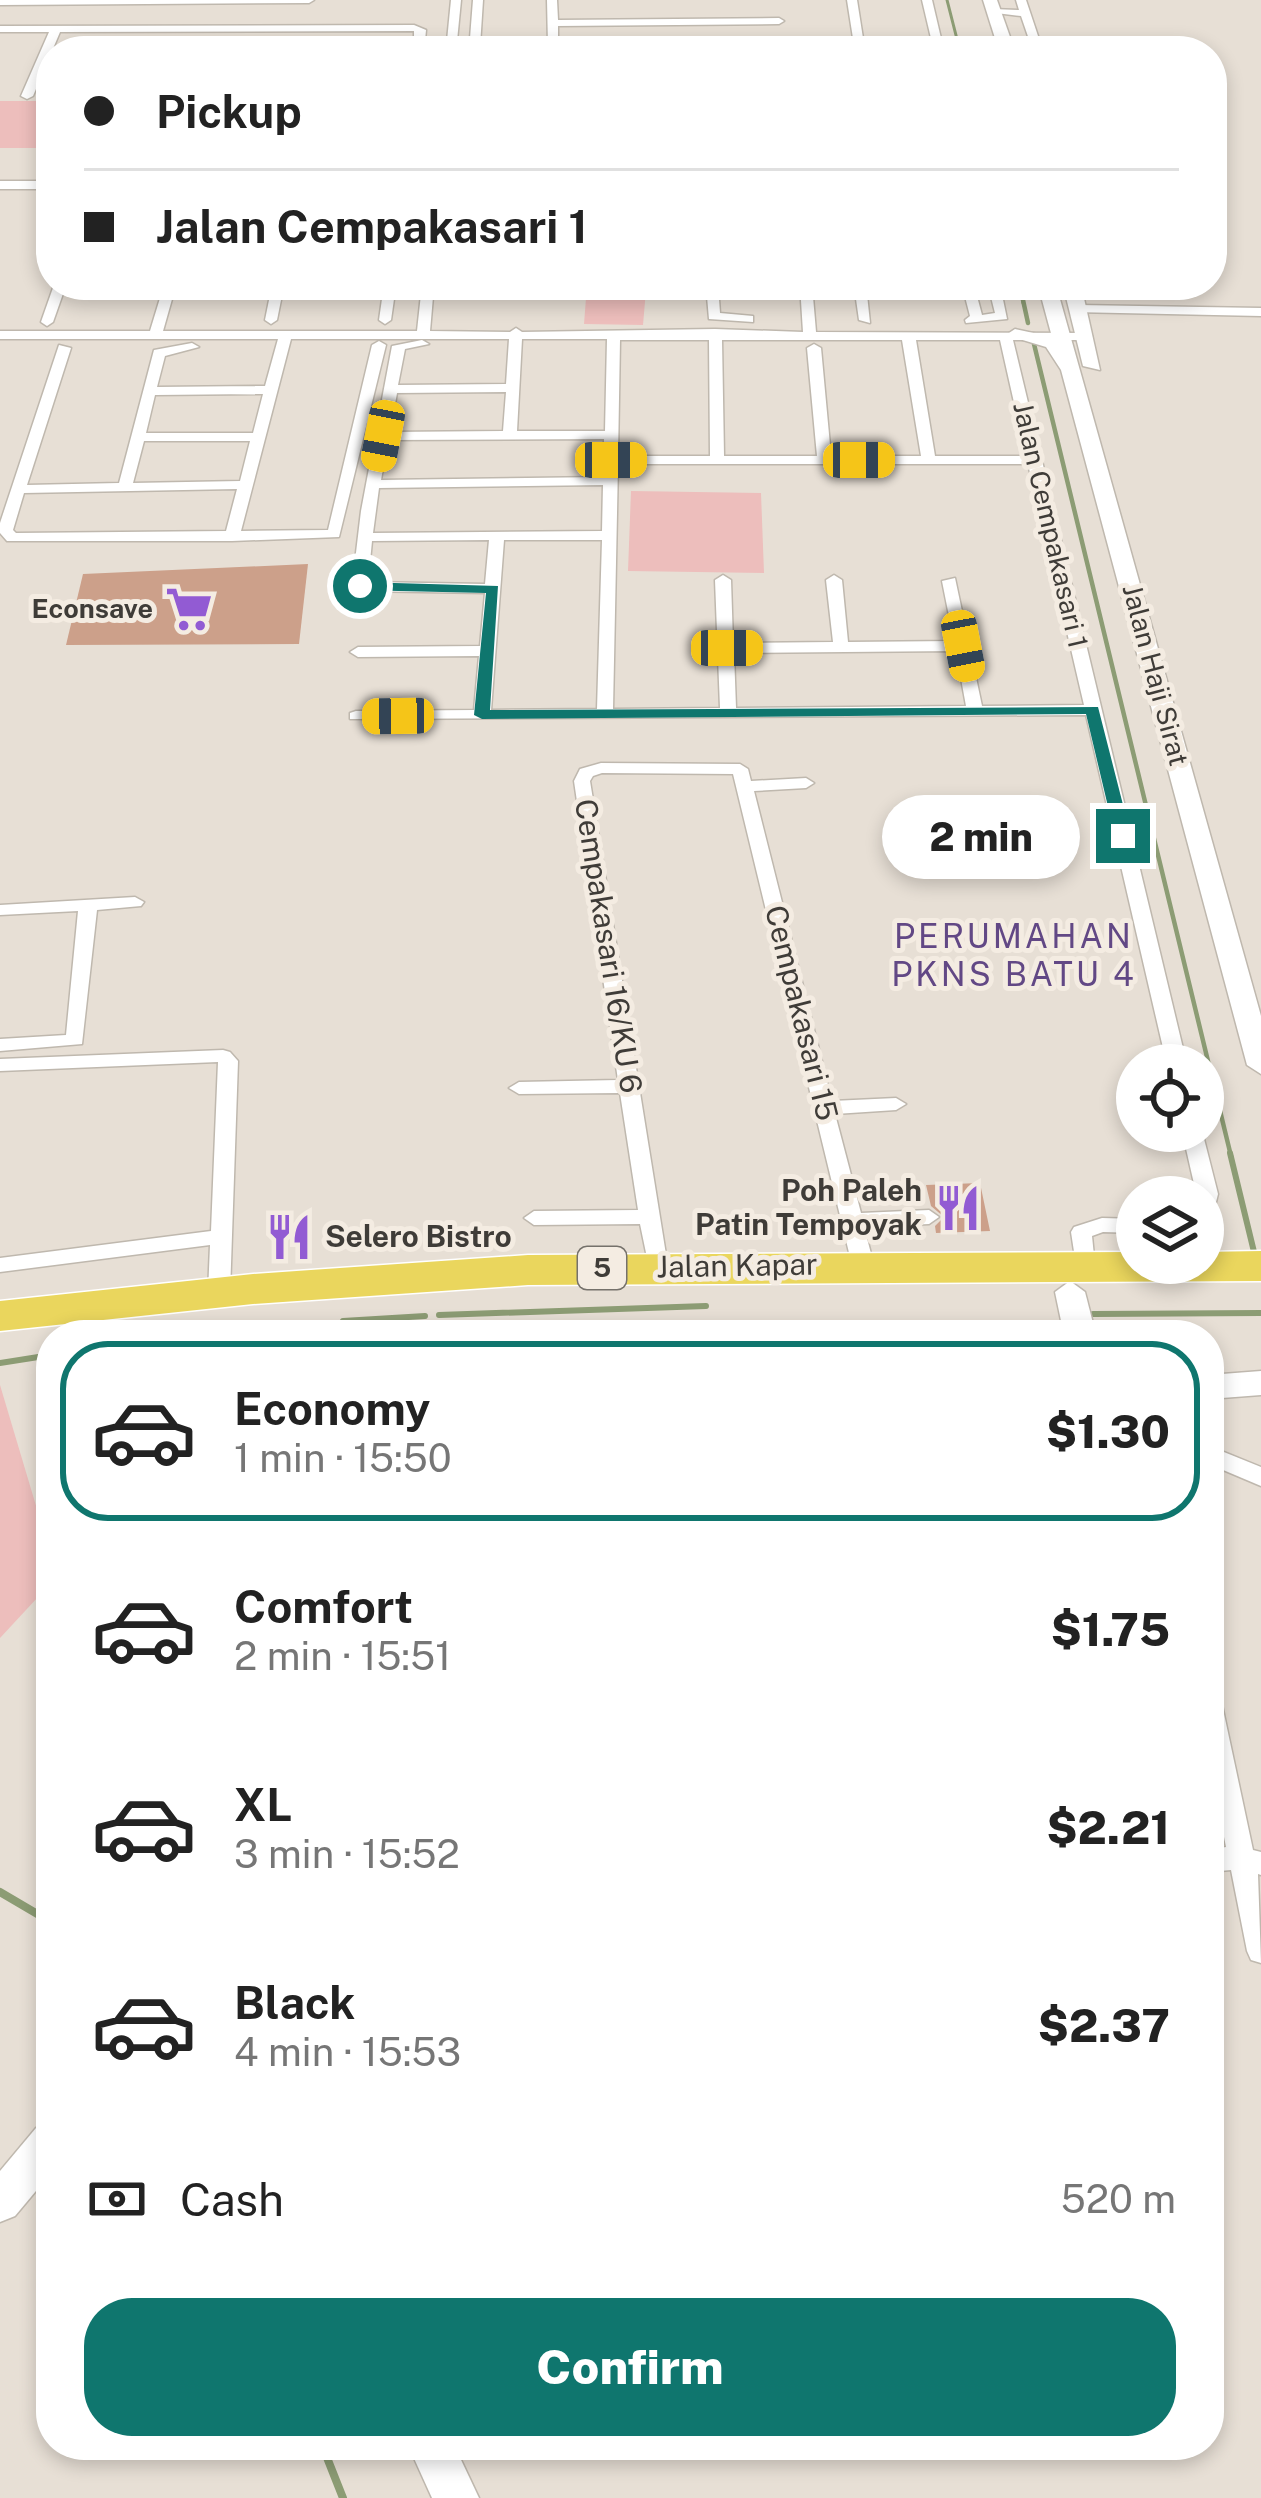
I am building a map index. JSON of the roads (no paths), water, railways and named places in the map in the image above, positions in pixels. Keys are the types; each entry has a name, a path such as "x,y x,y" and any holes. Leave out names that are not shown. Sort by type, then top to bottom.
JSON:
{"highway":[{"name":"Jalan Kapar","path":"0,1316 478,1272 863,1265 1077,1279"},
{"name":"Jalan Kapar","path":"234,1320 524,1296 1241,1270"},
{"name":"Jalan Kapar","path":"0,1341 36,1337"}],"main road":[{"path":"974,0 981,32"},
{"path":"992,6 1002,36"},
{"path":"1010,335 1048,321 1047,300"},
{"name":"Jalan Haji Sirat","path":"1055,300 1074,336 1261,987"},
{"name":"Jalan Haji Sirat","path":"1076,300 1074,336 1082,403 1261,1065"},
{"path":"1010,335 1059,349 1082,403"},
{"path":"1077,1279 1079,1320"},
{"path":"1224,1386 1258,1383"},
{"path":"0,2202 36,2160"},
{"path":"437,2460 456,2498"}],"street":[{"path":"0,2 309,0 304,28"},
{"path":"452,36 456,0"},
{"path":"475,36 478,0"},
{"path":"552,0 552,36"},
{"path":"776,0 780,36"},
{"path":"852,0 858,36"},
{"path":"927,0 935,36"},
{"path":"992,6 1023,6 1033,36"},
{"path":"552,23 778,21"},
{"path":"146,36 148,28"},
{"path":"0,29 419,28 419,36"},
{"path":"53,36 56,29"},
{"path":"27,96 36,75"},
{"path":"0,185 36,185"},
{"path":"46,322 54,300"},
{"path":"156,334 166,300"},
{"path":"271,320 275,300"},
{"path":"385,320 388,300"},
{"path":"424,332 427,300"},
{"path":"713,300 714,316 722,319 811,334 865,320 1001,316 997,300"},
{"path":"808,300 824,460"},
{"path":"862,300 865,320"},
{"path":"972,300 977,320"},
{"path":"1078,309 1261,312"},
{"path":"125,487 163,350 424,332 515,339"},
{"path":"493,589 363,589 374,484 401,345 614,333 1074,336"},
{"path":"605,714 614,333"},
{"path":"715,333 717,460"},
{"path":"908,334 929,460"},
{"path":"0,335 285,339"},
{"name":"Jalan Cempakasari 1","path":"1010,335 1172,1044"},
{"path":"232,537 285,339"},
{"path":"510,436 515,339"},
{"path":"64,348 5,530 12,538 324,536 339,528 379,345"},
{"path":"392,389 512,388"},
{"path":"149,391 271,390"},
{"path":"383,436 612,435"},
{"path":"137,437 258,437"},
{"path":"611,460 1035,460"},
{"path":"374,484 611,481"},
{"path":"18,489 246,485"},
{"path":"482,715 497,536"},
{"path":"369,537 609,536"},
{"path":"723,580 728,713"},
{"path":"834,580 841,647"},
{"path":"950,581 975,711"},
{"path":"727,648 963,646"},
{"path":"358,652 487,651"},
{"path":"356,716 1093,710"},
{"name":"Cempakasari 15","path":"734,766 740,769 863,1265"},
{"name":"Cempakasari 16/KU 6","path":"657,1268 583,776 601,768 734,766"},
{"path":"744,786 806,782"},
{"path":"0,910 135,902"},
{"path":"0,1045 75,1040 88,905"},
{"path":"0,1065 224,1056 228,1100 219,1293"},
{"path":"519,1088 630,1086"},
{"path":"824,1108 896,1104"},
{"path":"852,1221 929,1216"},
{"path":"534,1218 649,1217"},
{"path":"1077,1279 1081,1232 1116,1225"},
{"path":"0,1265 220,1237"},
{"path":"1224,1461 1261,1477"},
{"path":"1224,1756 1252,1860 1261,1951"}],"waterway":[{"path":"947,0 956,36"},
{"path":"1023,300 1028,323"},
{"path":"1034,344 1231,1156"},
{"path":"1230,1153 1255,1256"},
{"path":"439,1315 706,1306"},
{"path":"1093,1314 1261,1313"},
{"path":"359,1320 425,1316"},
{"path":"0,1363 36,1357"},
{"path":"0,1892 36,1913"},
{"path":"328,2460 343,2498"}],"place":[{"name":"Econsave","path":"189,609"},
{"name":"Poh Paleh Patin Tempoyak","path":"958,1208"},
{"name":"Selero Bistro","path":"289,1237"}],"district":[{"name":"PERUMAHAN PKNS BATU 4","path":"1014,955"}]}
